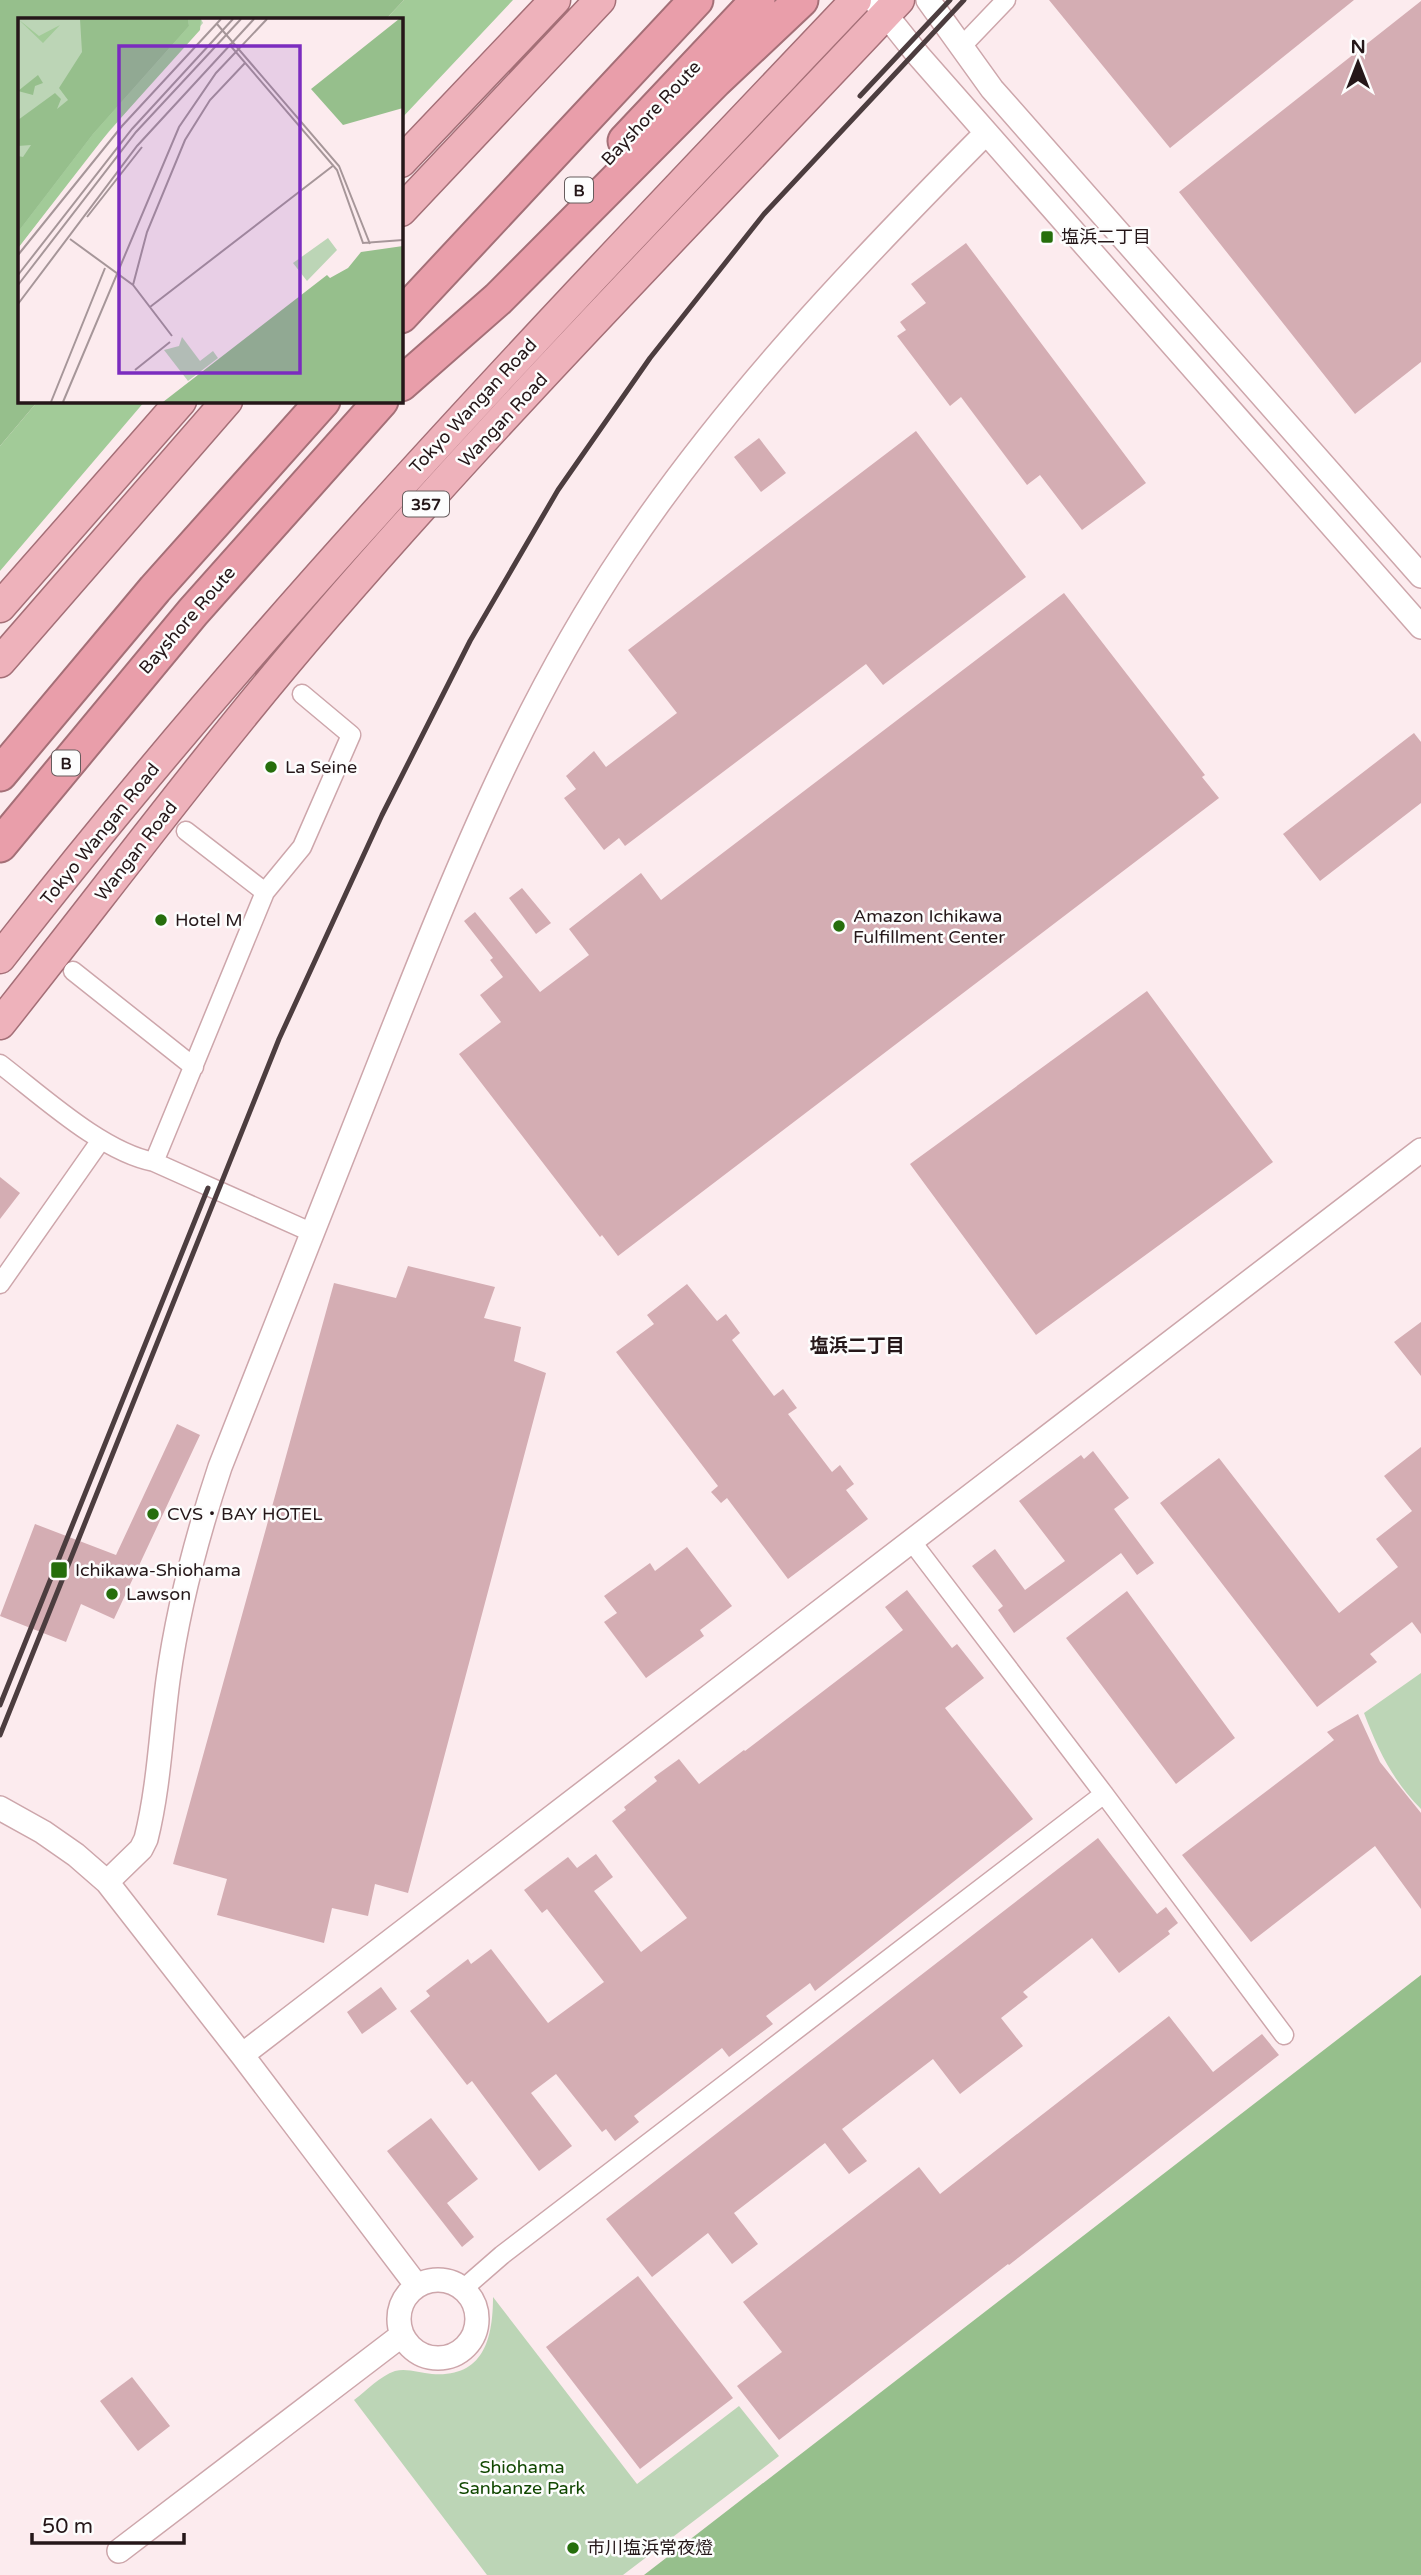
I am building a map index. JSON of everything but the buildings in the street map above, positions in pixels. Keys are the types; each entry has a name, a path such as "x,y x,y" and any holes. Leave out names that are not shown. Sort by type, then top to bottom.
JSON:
{"highway":[{"path":"402,161 555,0"},
{"path":"402,210 600,0"},
{"name":"B","path":"402,315 696,0"},
{"name":"Bayshore Route","path":"402,381 758,0"},
{"path":"402,381 498,299 715,81 801,0"},
{"name":"Tokyo Wangan Road","path":"0,958 135,790 355,533 519,355 856,0"},
{"name":"Wangan Road","path":"0,1024 230,731 324,619 499,424 886,5"},
{"path":"0,607 180,402"},
{"path":"0,662 226,402"},
{"name":"B","path":"0,774 181,559 322,402"},
{"name":"Bayshore Route","path":"0,845 134,682 278,514 380,402"}],"street":[{"path":"928,0 992,89 1421,576"},
{"path":"962,46 1006,0"},
{"path":"886,5 918,55 1421,627"},
{"path":"107,1882 141,1849 146,1839 168,1676 194,1550 220,1467 457,870 516,740 567,645 631,542 739,398 816,312 986,133"},
{"path":"1097,258 1122,236"},
{"path":"1232,411 1256,390"},
{"path":"154,1161 265,892 302,847 351,735 302,694"},
{"path":"186,831 265,892"},
{"path":"73,971 194,1067"},
{"path":"0,1064 101,1140 139,1159 154,1161 313,1233"},
{"path":"0,1284 101,1140"},
{"path":"242,2055 1421,1150"},
{"path":"912,1542 1284,2035"},
{"path":"463,2289 513,2247 1104,1794"},
{"path":"0,1808 76,1854 107,1882 417,2286"},
{"path":"440,2280 453,2283 472,2299 477,2311 474,2336 467,2346 456,2354 431,2358 409,2345 402,2334 399,2313 409,2293 417,2286 440,2280"},
{"path":"119,2551 402,2334"}],"green space":[{"path":"1421,1673 1421,1809 1387,1764 1364,1713"},
{"name":"Shiohama Sanbanze Park","path":"493,2297 637,2484 739,2406 779,2456 623,2575 487,2575 354,2400 395,2371 450,2374 474,2362 482,2352 491,2327"}],"shaded area":[{"path":"0,0 404,0 387,18 18,18 18,402 37,402 0,446"},
{"path":"404,0 513,0 402,118 402,18 387,18"},
{"path":"37,402 144,402 0,571 0,446"},
{"path":"1421,1975 1421,2575 644,2575"}],"railway":[{"path":"860,96 950,0"},
{"path":"0,1735 279,1039 382,815 470,641 558,490 650,358 764,214 964,0"},
{"path":"0,1705 208,1188"}],"place":[{"name":"塩浜二丁目","path":"1047,237"},
{"name":"La Seine","path":"271,767"},
{"name":"Hotel M","path":"161,920"},
{"name":"Amazon Ichikawa Fulfillment Center","path":"839,926"},
{"name":"CVS・BAY HOTEL","path":"153,1514"},
{"name":"Ichikawa-Shiohama","path":"59,1570"},
{"name":"Lawson","path":"112,1594"},
{"name":"市川塩浜常夜燈","path":"573,2548"}],"district":[{"name":"塩浜二丁目","path":"857,1345"}]}
